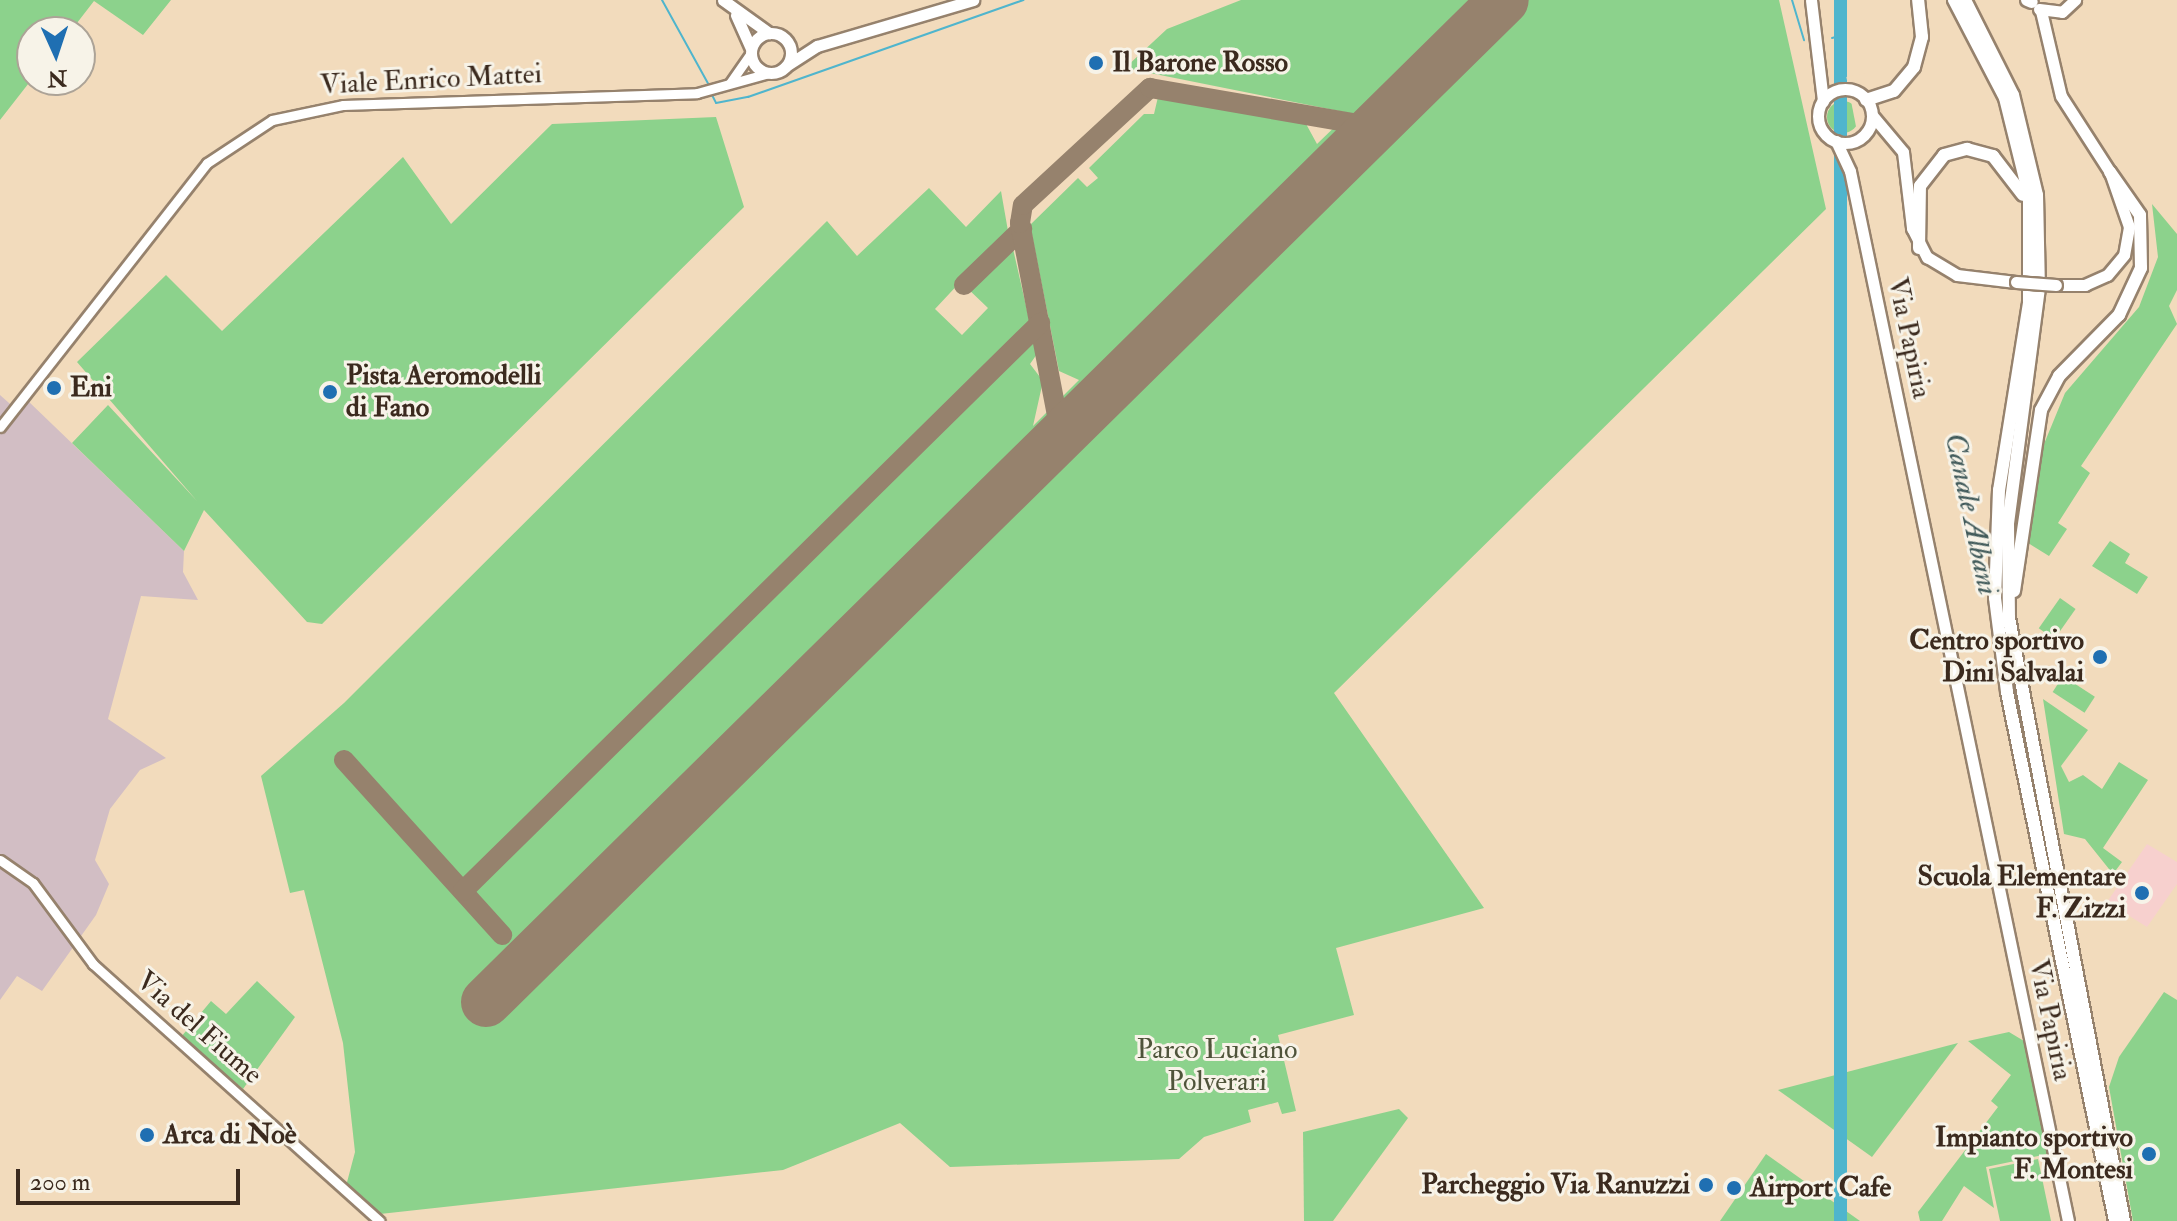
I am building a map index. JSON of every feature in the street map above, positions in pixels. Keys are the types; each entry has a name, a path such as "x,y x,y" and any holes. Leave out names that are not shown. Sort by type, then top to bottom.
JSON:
{"highway":[{"path":"1866,100 1894,91 1914,67 1922,37 1918,0"},
{"path":"1954,0 2007,104 2032,227 1994,588 2007,692 2124,1221"},
{"path":"1965,0 2015,102 2040,226 2037,314 2007,533 2013,650 2115,1221"},
{"path":"1919,248 1923,178 1938,159 1958,150 1981,151 2007,166 2032,227"},
{"path":"2013,650 2018,545 2039,415 2059,376 2122,311 2143,259 2137,208 2110,172"}],"main road":[{"path":"723,0 734,11 769,33 788,42 817,46"},
{"path":"734,11 751,50 769,73 817,46 973,0"},
{"name":"Via Papiria","path":"1811,0 1823,101 1819,124 1836,141 1850,171 2068,1221"},
{"path":"1818,67 1843,90 1866,100 1872,115 1894,136 1919,248 1953,274 2056,285 2096,282 2124,255 2127,213 2110,172 2061,96 2053,47 2033,3 2071,4 2053,47"},
{"path":"751,50 769,33"},
{"path":"786,66 788,42"},
{"path":"1823,101 1843,90"},
{"path":"1836,141 1857,140 1868,130 1872,115"},
{"path":"1868,130 1894,136"},
{"name":"Via Papiria","path":"1850,171 1857,140"}],"street":[{"path":"721,89 751,50"},
{"name":"Viale Enrico Mattei","path":"0,427 207,163 254,128 343,105 697,93 721,89 769,73"},
{"name":"Via del Fiume","path":"0,860 33,883 93,964 379,1221"}],"shaded area":[{"path":"0,395 18,411 27,400 184,551 183,572 198,600 141,596 108,719 166,758 140,770 110,809 95,860 109,884 96,915 42,991 17,976 0,1000"},
{"name":"Scuola Elementare F. Zizzi","path":"2147,844 2177,862 2177,884 2147,927 2107,902"}],"green space":[{"path":"0,0 171,0 143,35 94,1 82,16 16,16 16,96 19,96 0,120"},
{"name":"Parco Luciano Polverari","path":"1241,0 1779,0 1826,209 1334,693 1484,908 1336,948 1354,1015 1278,1035 1296,1111 1282,1114 1278,1102 1248,1110 1251,1122 1204,1137 1179,1159 950,1167 900,1123 783,1170 380,1214 346,1186 355,1152 343,1043 304,890 290,893 261,776 344,703 827,221 857,256 929,188 966,227 1001,191 1008,231 935,309 962,335 988,308 964,285 1011,240 1037,354 1030,364 1043,381 1033,426 1079,380 1059,371 1030,225 1078,178 1087,187 1098,178 1089,168 1144,114 1154,114 1158,97 1305,122 1317,144 1349,113 1125,68 1167,29"},
{"path":"1843,101 1854,106 1859,117 1854,128 1843,133 1832,128 1827,117 1832,106"},
{"name":"Pista Aeromodelli di Fano","path":"716,117 744,207 322,624 307,622 204,510 184,551 72,443 108,405 197,501 77,362 166,275 222,331 403,157 451,224 552,124"},
{"path":"2152,204 2177,234 2177,290 2169,306 2177,324 2081,466 2090,473 2058,523 2067,529 2049,556 2025,541 2044,444 2065,393 2139,307 2158,257"},
{"path":"2110,541 2130,554 2125,563 2148,577 2137,594 2092,566"},
{"path":"2060,598 2076,609 2054,639 2039,628"},
{"path":"2063,676 2095,697 2085,713 2053,692"},
{"path":"2043,699 2088,730 2061,766 2069,782 2083,775 2102,789 2119,762 2148,780 2103,848 2122,862 2113,874 2085,839 2064,834"},
{"path":"257,981 295,1017 243,1089 181,1037 211,1001 226,1014"},
{"name":"Impianto sportivo F. Montesi","path":"2164,992 2177,1000 2177,1221 2133,1221 2109,1087 2119,1057"},
{"path":"2009,1032 2024,1041 2048,1154 1986,1167 1994,1208 1964,1186 1942,1221 1920,1221 1918,1212 1998,1107 1991,1101 2011,1075 1968,1041"},
{"path":"1958,1043 1872,1157 1778,1090"},
{"path":"1399,1109 1408,1118 1333,1221 1304,1221 1303,1132"},
{"path":"1766,1154 1860,1221 1720,1221"},
{"path":"2038,1159 2051,1221 2000,1221 1989,1169"}],"water":[{"path":"1834,0 1847,0 1847,1221 1834,1221"}],"pier":[{"path":"1867,73 1881,143 1860,147 1846,77"}],"waterway":[{"path":"662,0 709,85"},
{"path":"710,91 716,103 748,97 1023,0"},
{"path":"1792,0 1804,40"},
{"path":"1832,38 1843,35"}],"taxiway":[{"path":"1061,436 1020,223 1023,205 1150,88 1375,127"},
{"path":"964,285 1022,229"},
{"path":"463,891 1040,323"},
{"path":"344,760 502,935"}],"runway":[{"path":"486,1002 1504,0"}],"place":[{"name":"Il Barone Rosso","path":"1096,63"},
{"name":"Eni","path":"54,388"},
{"name":"Pista Aeromodelli di Fano","path":"330,392"},
{"name":"Centro sportivo Dini Salvalai","path":"2100,657"},
{"name":"Scuola Elementare F. Zizzi","path":"2142,893"},
{"name":"Arca di Noè","path":"147,1135"},
{"name":"Impianto sportivo F. Montesi","path":"2149,1154"},
{"name":"Parcheggio Via Ranuzzi","path":"1706,1185"},
{"name":"Airport Cafe","path":"1734,1188"}],"water label":[{"name":"Canale Albani","path":"1971,514"}]}
